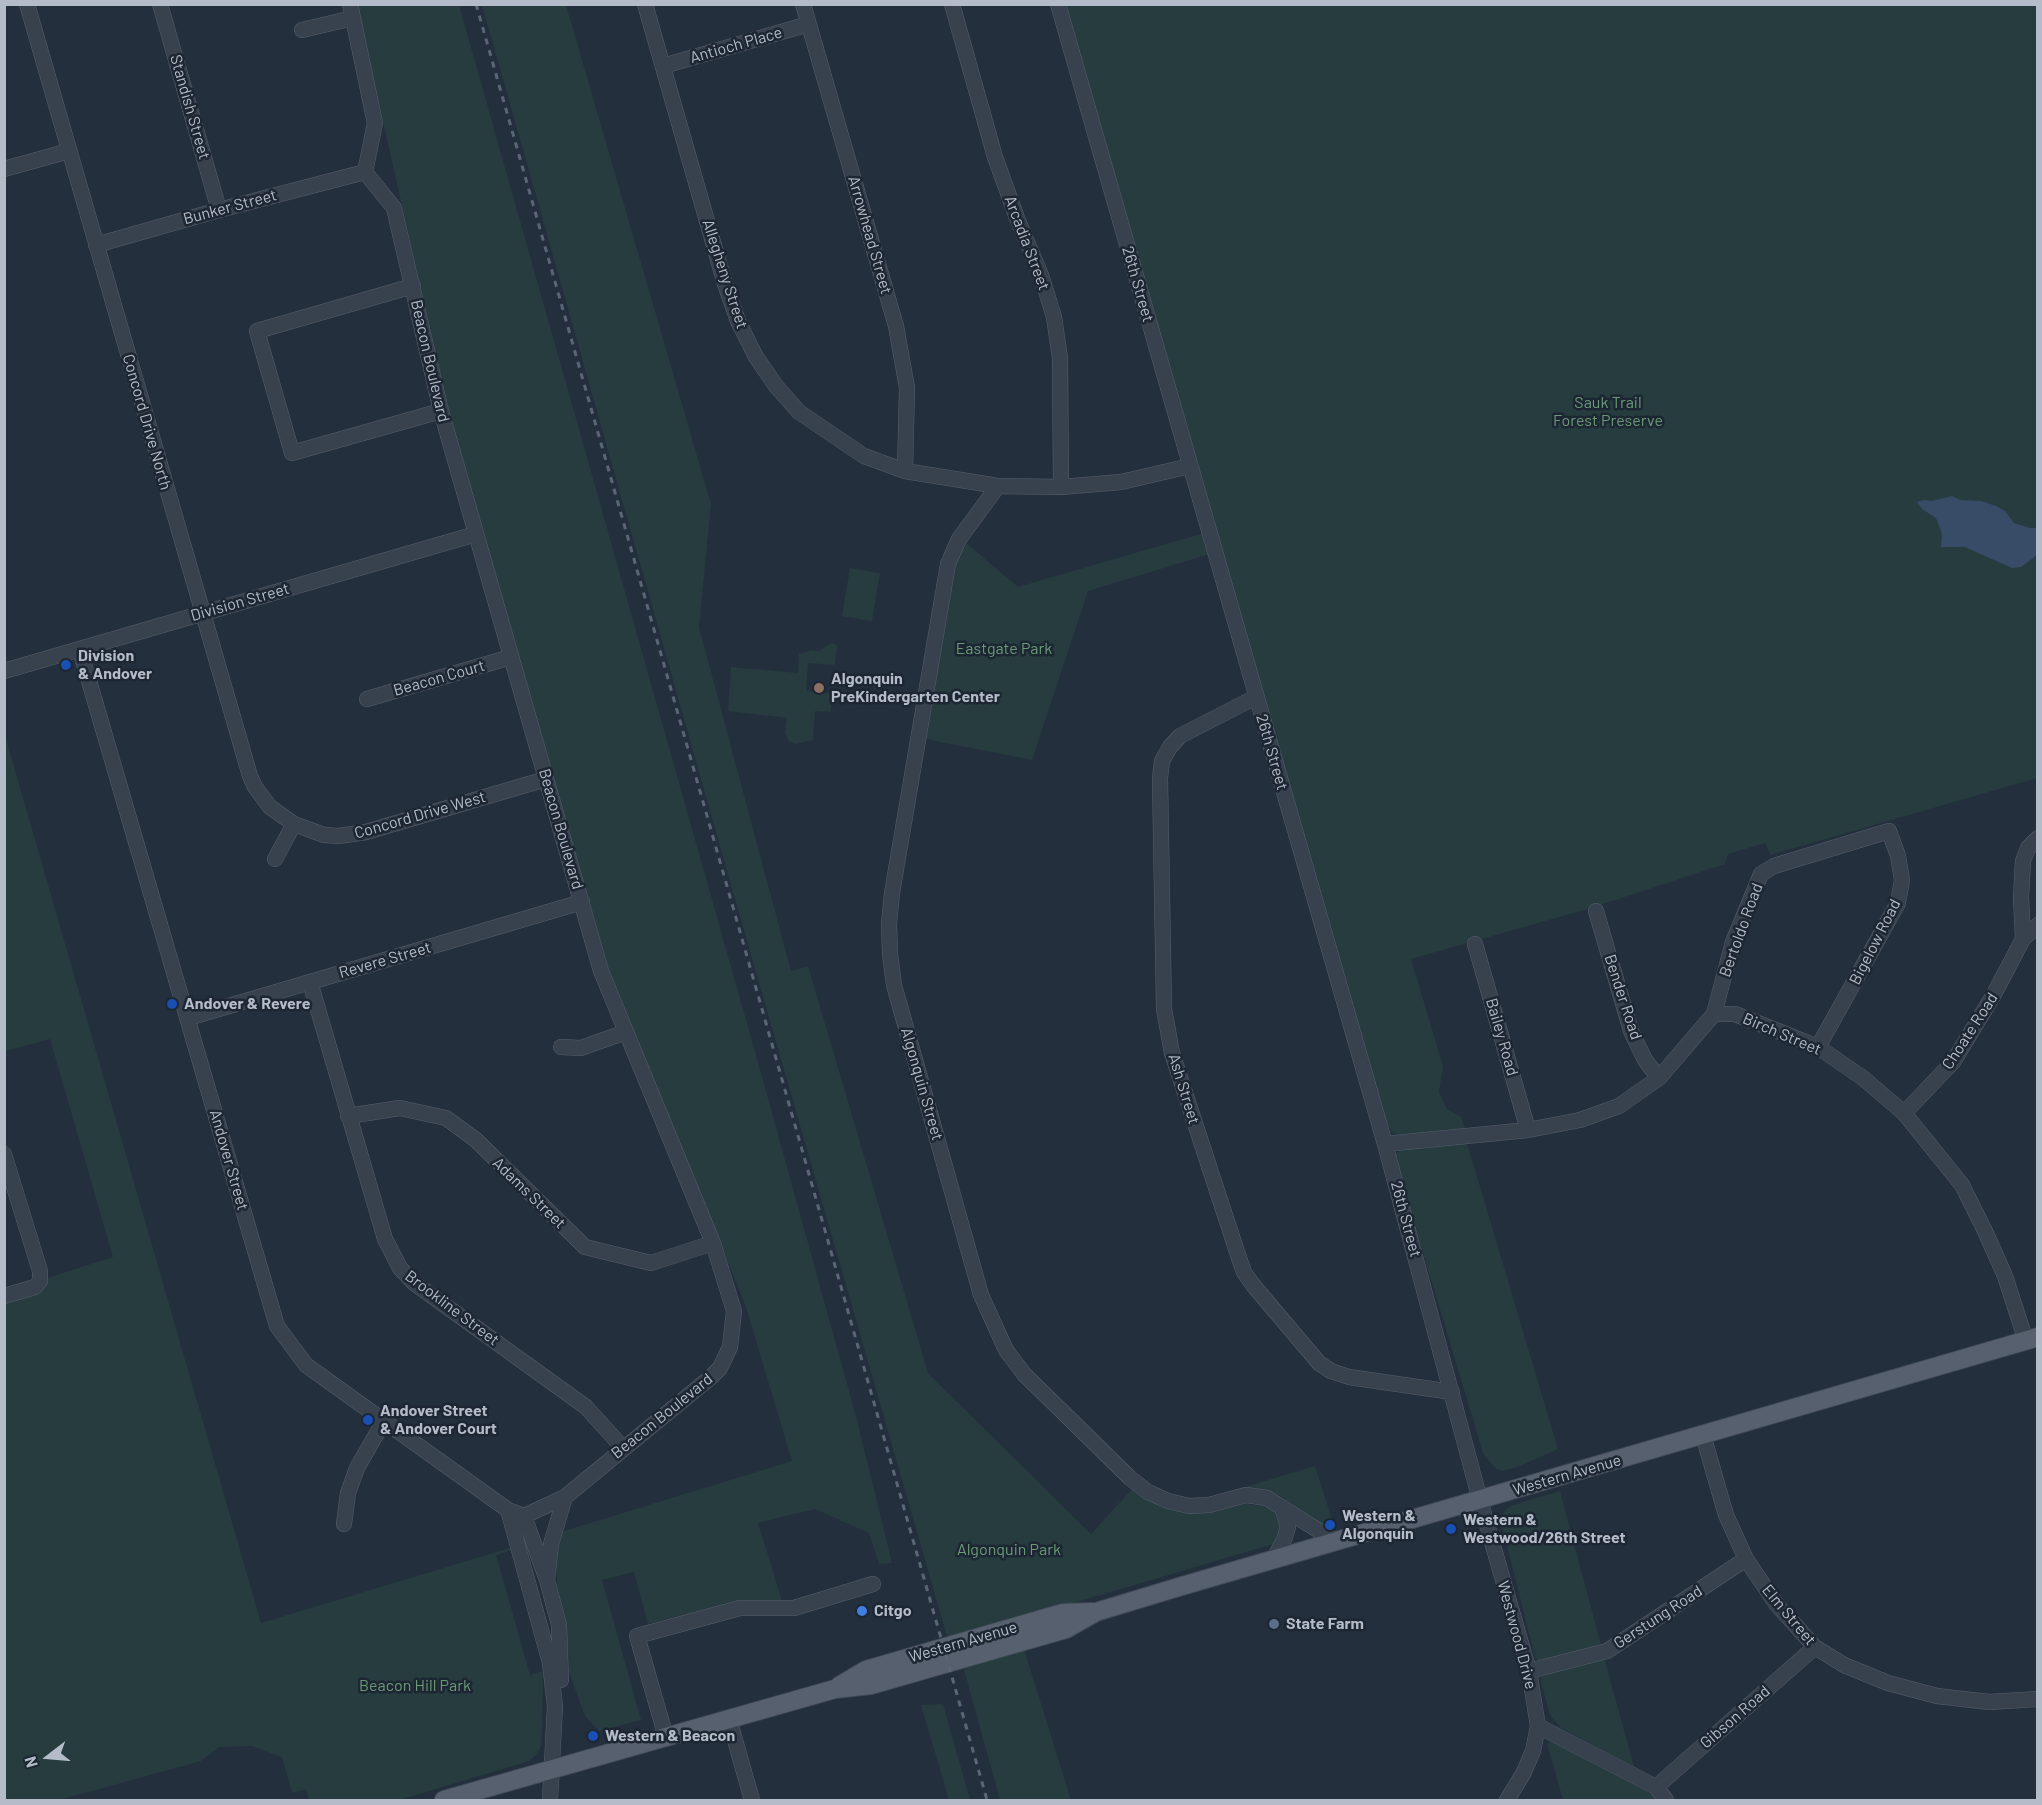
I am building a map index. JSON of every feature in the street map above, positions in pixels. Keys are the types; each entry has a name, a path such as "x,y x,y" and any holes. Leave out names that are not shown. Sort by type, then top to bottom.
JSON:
{"main road":[{"name":"Western Avenue","path":"444,1800 834,1689 866,1670 1063,1613 1096,1612 2031,1339"}],"street":[{"name":"Concord Drive North","path":"27,4 250,776 255,788 270,807 294,824"},
{"name":"Standish Street","path":"160,4 219,210"},
{"name":"Allegheny Street","path":"645,4 725,284 738,321 756,357 776,386 799,412 864,456 904,471 998,486 1061,487 1121,482 1190,466"},
{"name":"Arrowhead Street","path":"803,4 896,326 907,388 904,471"},
{"name":"Arcadia Street","path":"952,4 995,157 1041,275 1054,316 1060,358 1061,487"},
{"name":"26th Street","path":"1058,4 1385,1144 1480,1500"},
{"path":"302,30 351,11 375,123 364,172"},
{"name":"Antioch Place","path":"663,66 809,24"},
{"path":"4,169 69,151"},
{"name":"Bunker Street","path":"96,245 364,172"},
{"name":"Beacon Boulevard","path":"364,172 394,208 441,411 601,971 713,1243 734,1311 730,1347 720,1368 564,1497"},
{"path":"413,286 257,331 292,453 441,411"},
{"name":"Algonquin Street","path":"998,486 959,539 948,564 892,893 889,924 894,985 981,1295 1006,1350 1024,1374 1130,1478 1149,1492 1168,1501 1188,1506 1209,1505 1246,1495 1268,1498 1335,1542"},
{"name":"Division Street","path":"4,671 476,534"},
{"name":"Andover Street","path":"80,650 277,1326 306,1365 508,1510 524,1516"},
{"name":"Beacon Court","path":"368,699 512,657"},
{"name":"Ash Street","path":"1256,697 1180,736 1162,761 1160,778 1164,1009 1172,1053 1239,1258 1244,1272 1253,1285 1319,1363 1331,1371 1349,1377 1452,1392"},
{"name":"Concord Drive West","path":"294,824 324,836 353,836 546,779"},
{"path":"275,859 294,824"},
{"name":"Bertoldo Road","path":"1714,1014 1733,942 1761,874 1774,866 1889,831"},
{"name":"Bigelow Road","path":"1818,1047 1898,903 1902,880 1898,856 1889,831"},
{"path":"2024,939 2021,898 2023,861 2028,848 2037,838"},
{"name":"Revere Street","path":"188,1018 582,902"},
{"name":"Bender Road","path":"1596,911 1631,1031 1646,1060 1659,1078"},
{"name":"Choate Road","path":"1904,1113 1953,1062 2024,939 2037,925"},
{"name":"Bailey Road","path":"1475,944 1528,1130"},
{"name":"Brookline Street","path":"310,982 385,1239 399,1268 414,1283 586,1407 623,1448"},
{"path":"1385,1144 1528,1130 1580,1120 1619,1106 1659,1078 1714,1014"},
{"name":"Birch Street","path":"1714,1014 1735,1014 1818,1047 1863,1078 1904,1113 1962,1185 1985,1231 2031,1339"},
{"path":"561,1047 581,1048 626,1032"},
{"name":"Adams Street","path":"348,1116 400,1108 446,1118 476,1140 585,1247 651,1263 713,1243"},
{"path":"4,1296 35,1287 40,1281 40,1271 6,1162"},
{"path":"344,1524 348,1494 357,1468 384,1421"},
{"name":"Elm Street","path":"1703,1435 1726,1515 1746,1559 1777,1605 1815,1647 1844,1665 1888,1683 1937,1696 1989,1702 2037,1700"},
{"path":"555,1706 561,1681 559,1625 547,1581 524,1516 564,1497"},
{"path":"547,1581 551,1544 564,1497"},
{"name":"Westwood Drive","path":"1480,1500 1529,1671 1538,1726 1533,1751 1523,1774 1507,1800"},
{"path":"1273,1560 1284,1540 1287,1527 1282,1506"},
{"path":"508,1510 550,1663 555,1706 550,1800"},
{"name":"Gerstung Road","path":"1529,1671 1608,1651 1746,1559"},
{"path":"666,1737 637,1636 740,1608 794,1608 873,1584"},
{"name":"Gibson Road","path":"1656,1787 1815,1647"},
{"path":"729,1719 753,1800"},
{"path":"1538,1726 1656,1787 1666,1800"}],"green space":[{"path":"357,5 459,5 754,1048 857,1420 892,1563 879,1564 869,1533 815,1509 758,1523 782,1601 738,1601 648,1624 634,1572 602,1580 641,1720 599,1731 585,1716 569,1672 567,1637 558,1593 556,1569 561,1532 792,1461 746,1307 608,967 447,407"},
{"name":"Algonquin Park","path":"482,5 566,5 711,504 699,627 791,971 808,966 928,1373 1091,1534 1132,1489 1161,1507 1186,1513 1205,1513 1245,1504 1265,1506 1276,1512 1282,1521 1277,1543 948,1640"},
{"name":"Sauk Trail Forest Preserve","path":"1066,5 2037,5 2037,778 1770,855 1765,843 1728,854 1725,864 1591,908 1411,959 1443,1066 1439,1092 1447,1109 1461,1117 1466,1131 1398,1135 1392,1132 1383,1117"},
{"name":"Eastgate Park","path":"1204,533 1210,554 1088,591 1032,760 926,739 955,565 965,542 1018,587"},
{"path":"850,568 880,573 872,621 842,616"},
{"path":"831,643 837,645 835,665 808,663 806,691 832,693 831,712 815,711 813,740 795,744 789,741 785,733 787,718 728,711 731,667 798,673 799,654 812,650 819,651"},
{"name":"Beacon Hill Park","path":"4,732 261,1623 510,1548 511,1550 496,1555 530,1675 543,1671 541,1746 529,1761 399,1800 309,1800 306,1789 292,1793 282,1757 252,1746 219,1747 201,1761 59,1800 5,1800 5,1303 47,1278 113,1257 50,1039 5,1051"},
{"path":"1467,1143 1558,1449 1515,1468 1502,1471 1495,1468 1483,1453 1395,1159 1395,1154 1405,1148"},
{"path":"1315,1466 1334,1526 1321,1525 1281,1496 1255,1488 1238,1489"},
{"path":"1560,1491 1601,1645 1538,1661 1535,1657 1501,1522 1502,1514 1510,1506"},
{"path":"1024,1649 1071,1800 1000,1800 963,1666"},
{"path":"1604,1657 1634,1767 1561,1728 1550,1715 1541,1682 1541,1677 1545,1673"},
{"path":"943,1704 970,1800 949,1800 921,1705"},
{"path":"1553,1742 1648,1792 1657,1800 1563,1800 1547,1743"}],"water":[{"path":"1952,496 1960,500 1981,501 1996,506 2005,511 2014,523 2037,528 2037,555 2021,567 2012,568 1965,547 1941,547 1942,534 1936,518 1922,509 1917,502"}],"railway":[{"path":"476,4 987,1800"}],"place":[{"name":"Division & Andover","path":"66,665"},
{"name":"Algonquin PreKindergarten Center","path":"819,688"},
{"name":"Andover & Revere","path":"172,1004"},
{"name":"Andover Street & Andover Court","path":"368,1420"},
{"name":"Western & Algonquin","path":"1330,1525"},
{"name":"Western & Westwood/26th Street","path":"1451,1529"},
{"name":"Citgo","path":"862,1611"},
{"name":"State Farm","path":"1274,1624"},
{"name":"Western & Beacon","path":"593,1736"}]}
